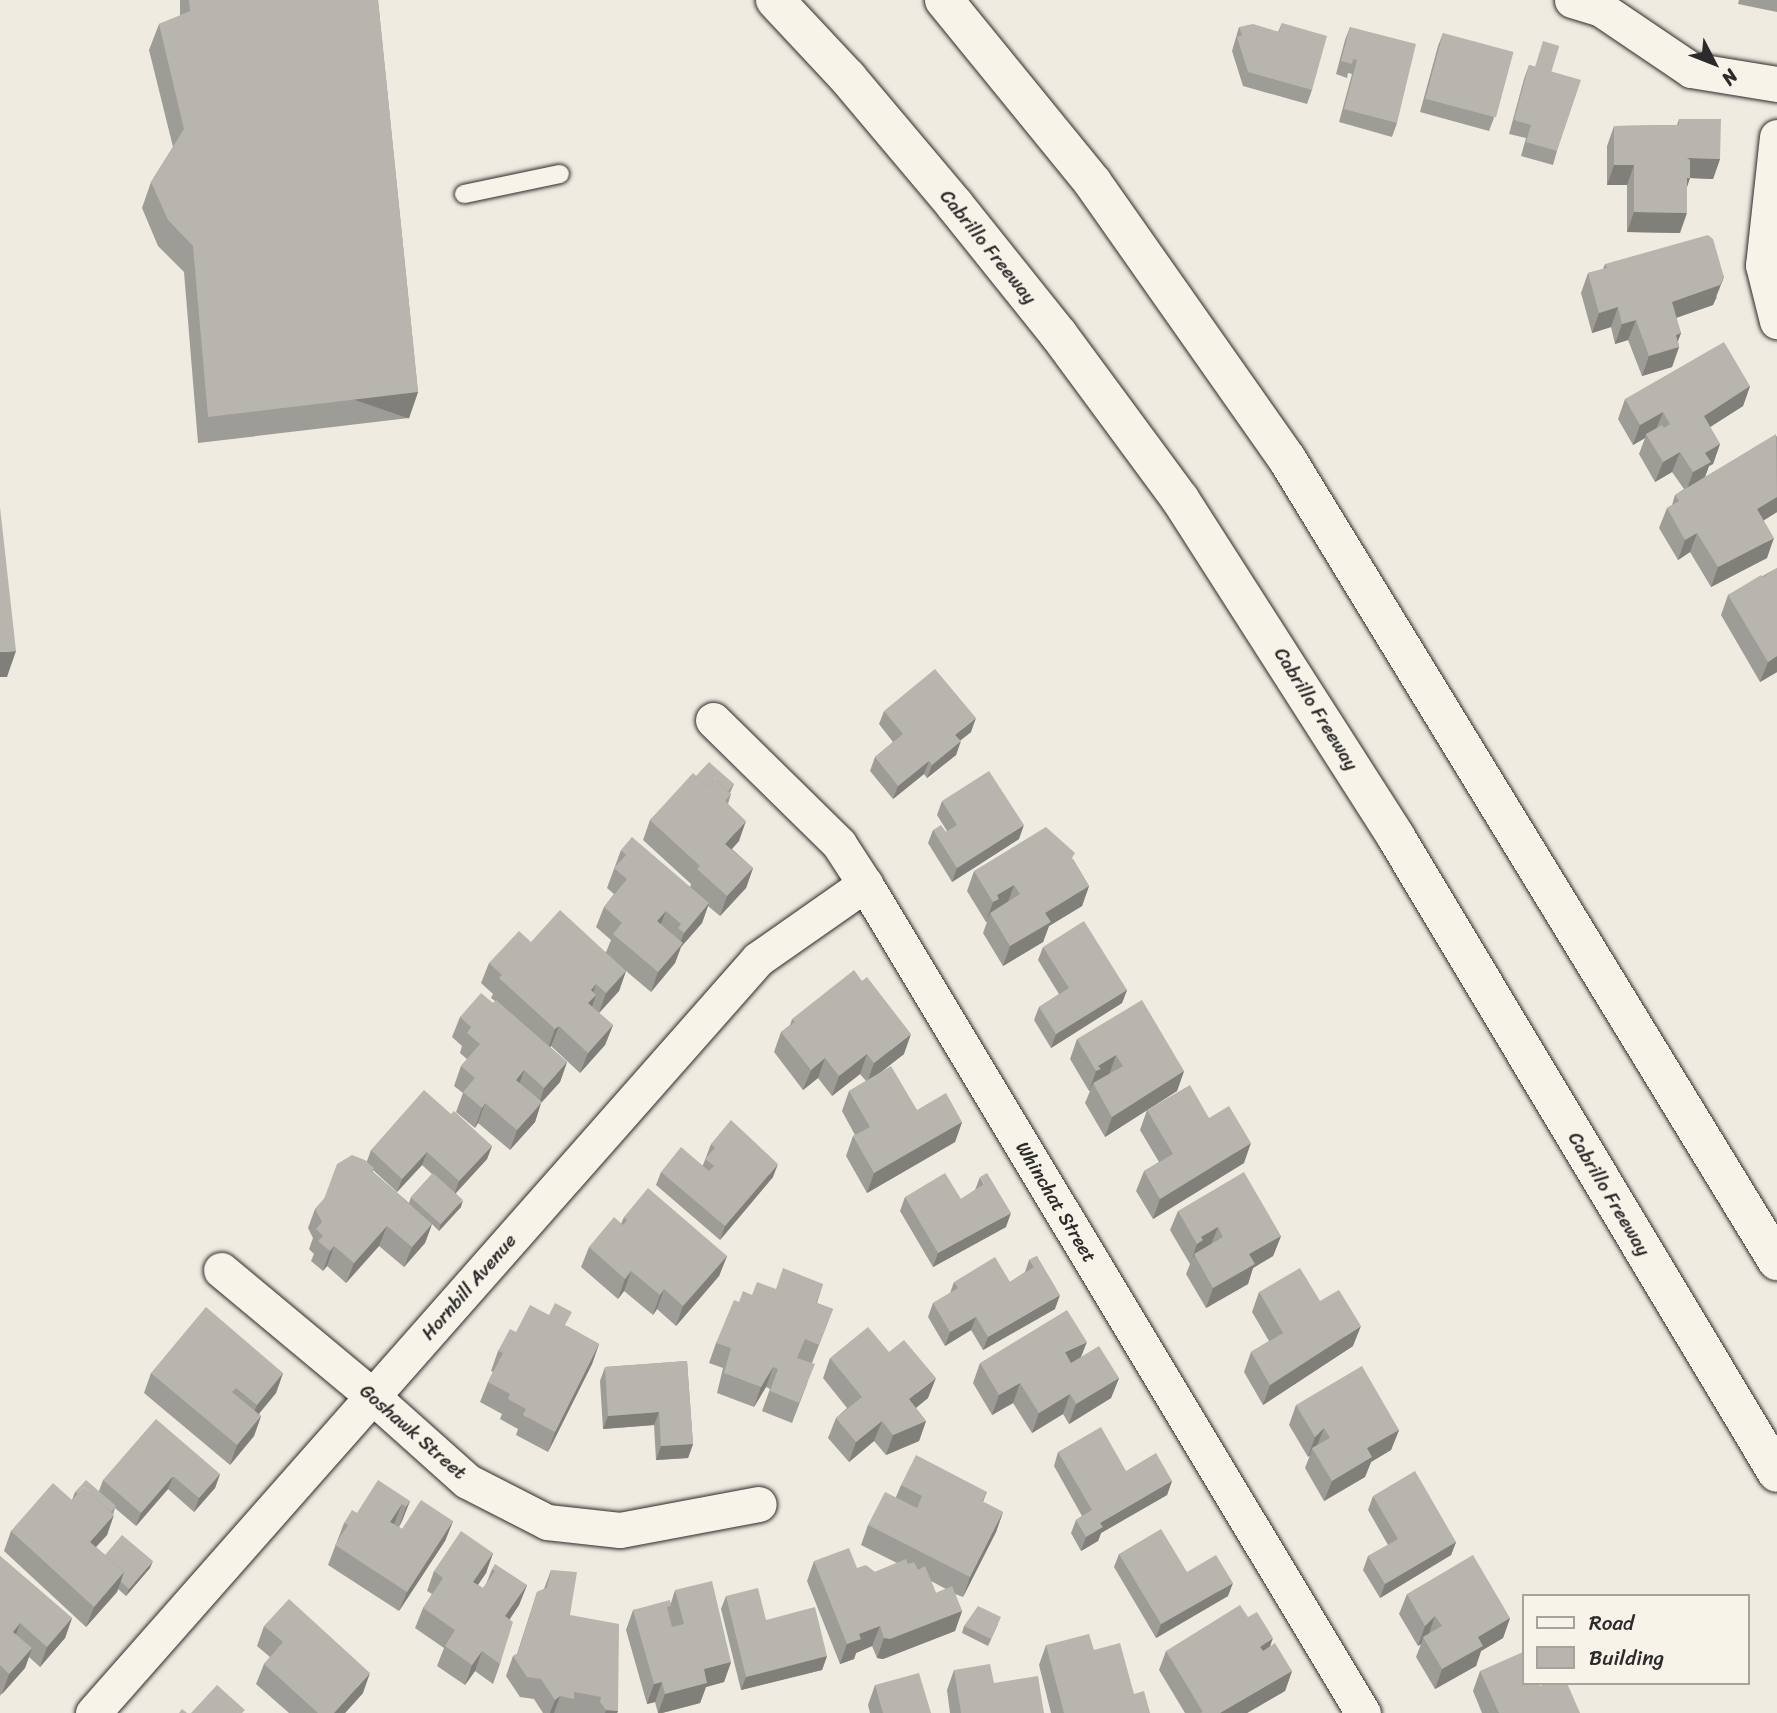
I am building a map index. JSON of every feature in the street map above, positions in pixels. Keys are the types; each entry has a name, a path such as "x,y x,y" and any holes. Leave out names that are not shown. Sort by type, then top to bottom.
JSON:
{"highway":[{"name":"Cabrillo Freeway","path":"775,0 848,78 954,204 1059,335 1180,499 1396,836 1777,1473"},
{"path":"944,0 1093,183 1287,459 1777,1261"}],"street":[{"path":"1572,0 1601,9 1691,70 1777,84"},
{"path":"1777,137 1762,265 1777,321"},
{"name":"Whinchat Street","path":"713,720 839,844 1363,1713"},
{"name":"Hornbill Avenue","path":"93,1713 758,959 865,884"},
{"name":"Goshawk Street","path":"220,1270 373,1396 467,1481 547,1522 620,1530 759,1504"}],"lane":[{"path":"464,194 560,174"}],"building":[{"path":"189,0 378,0 418,392 208,417 193,246 168,220 151,182 184,129 159,24 190,11"},
{"path":"1282,23 1327,36 1312,90 1248,72 1237,37 1242,35 1239,27 1253,24 1279,32"},
{"path":"1350,27 1416,44 1397,123 1344,109 1357,60 1353,59 1352,64 1341,61"},
{"path":"1443,33 1514,52 1496,118 1425,99"},
{"path":"1543,41 1559,46 1551,72 1535,67"},
{"path":"1529,65 1581,80 1557,151 1526,142 1531,125 1514,120"},
{"path":"1679,119 1721,119 1720,159 1687,158 1690,160 1690,178 1687,178 1687,213 1634,212 1634,165 1614,165 1614,126 1679,125"},
{"path":"1708,235 1713,239 1724,277 1720,285 1672,302 1681,333 1676,335 1679,347 1649,356 1636,320 1622,324 1618,307 1599,313 1588,273 1607,268 1605,264"},
{"path":"1724,342 1750,386 1704,416 1720,444 1705,453 1711,462 1693,472 1680,452 1663,462 1646,434 1662,425 1664,428 1670,424 1663,412 1640,425 1625,399"},
{"path":"1776,434 1777,497 1757,509 1774,538 1718,567 1697,533 1685,540 1667,508 1679,501 1675,495"},
{"path":"0,507 16,651 0,652"},
{"path":"1777,568 1777,656 1768,662 1728,595"},
{"path":"935,669 976,718 955,735 961,741 932,765 929,761 898,786 875,757 903,734 884,711"},
{"path":"709,762 734,784 728,791 715,779 708,787 696,776"},
{"path":"989,771 1024,825 957,868 933,830 941,825 946,832 957,825 942,801"},
{"path":"693,773 708,787 715,779 731,794 725,801 746,821 725,844 753,868 727,896 697,869 700,866 650,820"},
{"path":"1046,827 1075,853 1072,858 1089,886 1045,913 1051,922 1010,946 990,913 1020,894 1014,885 997,895 999,899 993,902 974,871"},
{"path":"632,837 709,903 684,933 678,928 681,924 666,911 657,921 683,943 658,972 613,934 622,923 604,907 627,879 614,868 626,855 621,850"},
{"path":"560,910 626,971 606,993 596,984 591,990 596,995 588,1003 613,1025 588,1053 559,1026 555,1029 499,978 502,975 489,963 519,931 531,942"},
{"path":"1084,921 1127,990 1056,1034 1039,1007 1069,988 1043,947"},
{"path":"854,970 862,981 867,977 911,1034 874,1063 867,1054 839,1076 825,1058 811,1070 781,1032 795,1022 792,1019"},
{"path":"481,993 493,1003 496,1000 567,1062 544,1088 524,1070 516,1080 542,1102 517,1130 485,1103 482,1108 463,1092 475,1078 461,1066 480,1044 467,1033 471,1027 460,1017"},
{"path":"1142,1000 1184,1071 1112,1117 1093,1083 1123,1066 1116,1055 1098,1066 1101,1069 1096,1071 1077,1039"},
{"path":"891,1066 917,1110 946,1093 962,1122 874,1173 853,1136 870,1127 849,1091"},
{"path":"1190,1085 1209,1118 1229,1106 1251,1143 1160,1199 1144,1171 1173,1154 1147,1110"},
{"path":"424,1090 451,1114 454,1111 492,1146 459,1181 427,1152 402,1179 371,1150"},
{"path":"731,1120 778,1164 725,1226 661,1172 681,1147 709,1171 714,1166 705,1159 715,1148 711,1144"},
{"path":"352,1155 365,1160 374,1168 372,1171 432,1224 412,1247 387,1226 354,1263 334,1246 330,1251 318,1241 323,1236 316,1229 322,1222 315,1209 324,1199 337,1164"},
{"path":"1244,1172 1281,1236 1249,1254 1255,1264 1213,1288 1194,1254 1223,1237 1218,1227 1201,1237 1203,1240 1197,1244 1178,1211"},
{"path":"433,1173 463,1200 441,1224 411,1198"},
{"path":"945,1173 961,1199 984,1184 980,1177 987,1173 1011,1213 938,1253 905,1197"},
{"path":"648,1188 727,1256 683,1306 664,1289 660,1295 631,1271 625,1279 589,1247 614,1217 623,1225 627,1220 624,1217"},
{"path":"1037,1256 1060,1295 988,1337 976,1317 950,1332 933,1303 958,1288 954,1282 995,1257 1010,1282 1034,1267 1029,1260"},
{"path":"783,1268 823,1284 816,1303 833,1309 819,1345 805,1339 797,1358 815,1364 799,1403 770,1391 778,1369 773,1367 761,1387 724,1373 731,1348 716,1343 734,1300 739,1302 743,1291 752,1295 757,1282 776,1289"},
{"path":"1300,1268 1320,1301 1339,1290 1361,1326 1270,1385 1251,1352 1283,1333 1259,1292"},
{"path":"555,1303 572,1312 565,1325 599,1344 555,1432 523,1415 526,1409 508,1399 510,1394 488,1382 503,1353 498,1351 510,1329 516,1332 530,1305 549,1315"},
{"path":"206,1307 283,1373 257,1405 236,1388 232,1392 261,1416 237,1445 151,1373"},
{"path":"1067,1310 1087,1342 1065,1352 1071,1363 1099,1346 1119,1378 1076,1404 1070,1394 1039,1413 1020,1383 999,1395 980,1363"},
{"path":"868,1327 889,1352 904,1340 936,1378 909,1399 926,1421 893,1435 882,1421 856,1442 836,1418 862,1397 830,1358"},
{"path":"687,1361 693,1444 661,1446 659,1412 608,1416 605,1367"},
{"path":"1362,1366 1399,1430 1367,1448 1372,1457 1332,1481 1312,1448 1330,1438 1324,1428 1315,1437 1296,1405"},
{"path":"156,1419 220,1474 199,1498 173,1476 141,1513 103,1480"},
{"path":"1101,1427 1126,1471 1156,1453 1172,1481 1100,1523 1103,1527 1086,1537 1076,1520 1092,1510 1058,1452"},
{"path":"916,1455 987,1492 982,1501 1003,1512 970,1577 868,1525 885,1492 917,1508 922,1496 901,1485"},
{"path":"1415,1471 1456,1542 1385,1584 1368,1556 1398,1539 1373,1496"},
{"path":"86,1480 116,1506 111,1512 84,1487 77,1494 75,1492"},
{"path":"378,1480 410,1501 406,1507 402,1504 390,1522 402,1529 421,1500 453,1521 407,1592 335,1545 348,1525 344,1523 352,1510 357,1513"},
{"path":"53,1483 72,1500 84,1487 114,1515 90,1542 124,1572 94,1607 11,1531"},
{"path":"1161,1529 1187,1572 1216,1555 1233,1583 1161,1624 1119,1554"},
{"path":"461,1531 493,1553 473,1582 483,1588 495,1571 492,1569 495,1564 527,1585 505,1616 513,1622 500,1664 482,1651 472,1665 445,1646 455,1630 423,1608 443,1578 434,1571"},
{"path":"122,1535 153,1561 129,1589 121,1582 124,1572 105,1555"},
{"path":"849,1548 857,1568 866,1565 875,1572 906,1559 908,1564 914,1562 918,1570 925,1566 936,1593 952,1586 962,1611 890,1639 884,1638 880,1626 859,1634 861,1639 847,1644 814,1561"},
{"path":"1473,1555 1510,1618 1478,1637 1483,1646 1442,1669 1423,1637 1442,1626 1435,1616 1425,1626 1407,1594"},
{"path":"0,1556 72,1618 47,1647 20,1623 13,1632 32,1648 9,1674 0,1665"},
{"path":"551,1570 577,1572 570,1615 619,1624 618,1711 606,1710 600,1702 601,1697 574,1692 574,1699 560,1696 555,1700 541,1679 527,1677 513,1656 518,1653 537,1592 547,1588"},
{"path":"712,1581 731,1662 704,1669 707,1683 665,1694 662,1682 654,1684 633,1610 670,1600 671,1606 667,1607 672,1627 684,1624 675,1590"},
{"path":"758,1588 766,1620 815,1607 827,1656 746,1677 726,1596"},
{"path":"289,1599 370,1673 334,1713 318,1713 264,1664 283,1642 264,1626"},
{"path":"1240,1605 1248,1617 1257,1612 1273,1638 1260,1647 1263,1651 1275,1643 1292,1671 1220,1713 1200,1713 1203,1712 1166,1651"},
{"path":"978,1606 1001,1617 991,1639 964,1626"},
{"path":"1089,1634 1094,1650 1120,1643 1134,1694 1144,1691 1150,1713 1064,1713 1046,1645"},
{"path":"1522,1652 1522,1685 1568,1685 1580,1713 1499,1713 1480,1671"},
{"path":"990,1664 994,1683 1038,1676 1044,1713 961,1713 954,1670"},
{"path":"919,1673 931,1713 883,1713 875,1685"},
{"path":"217,1685 245,1710 242,1713 191,1713"}]}
